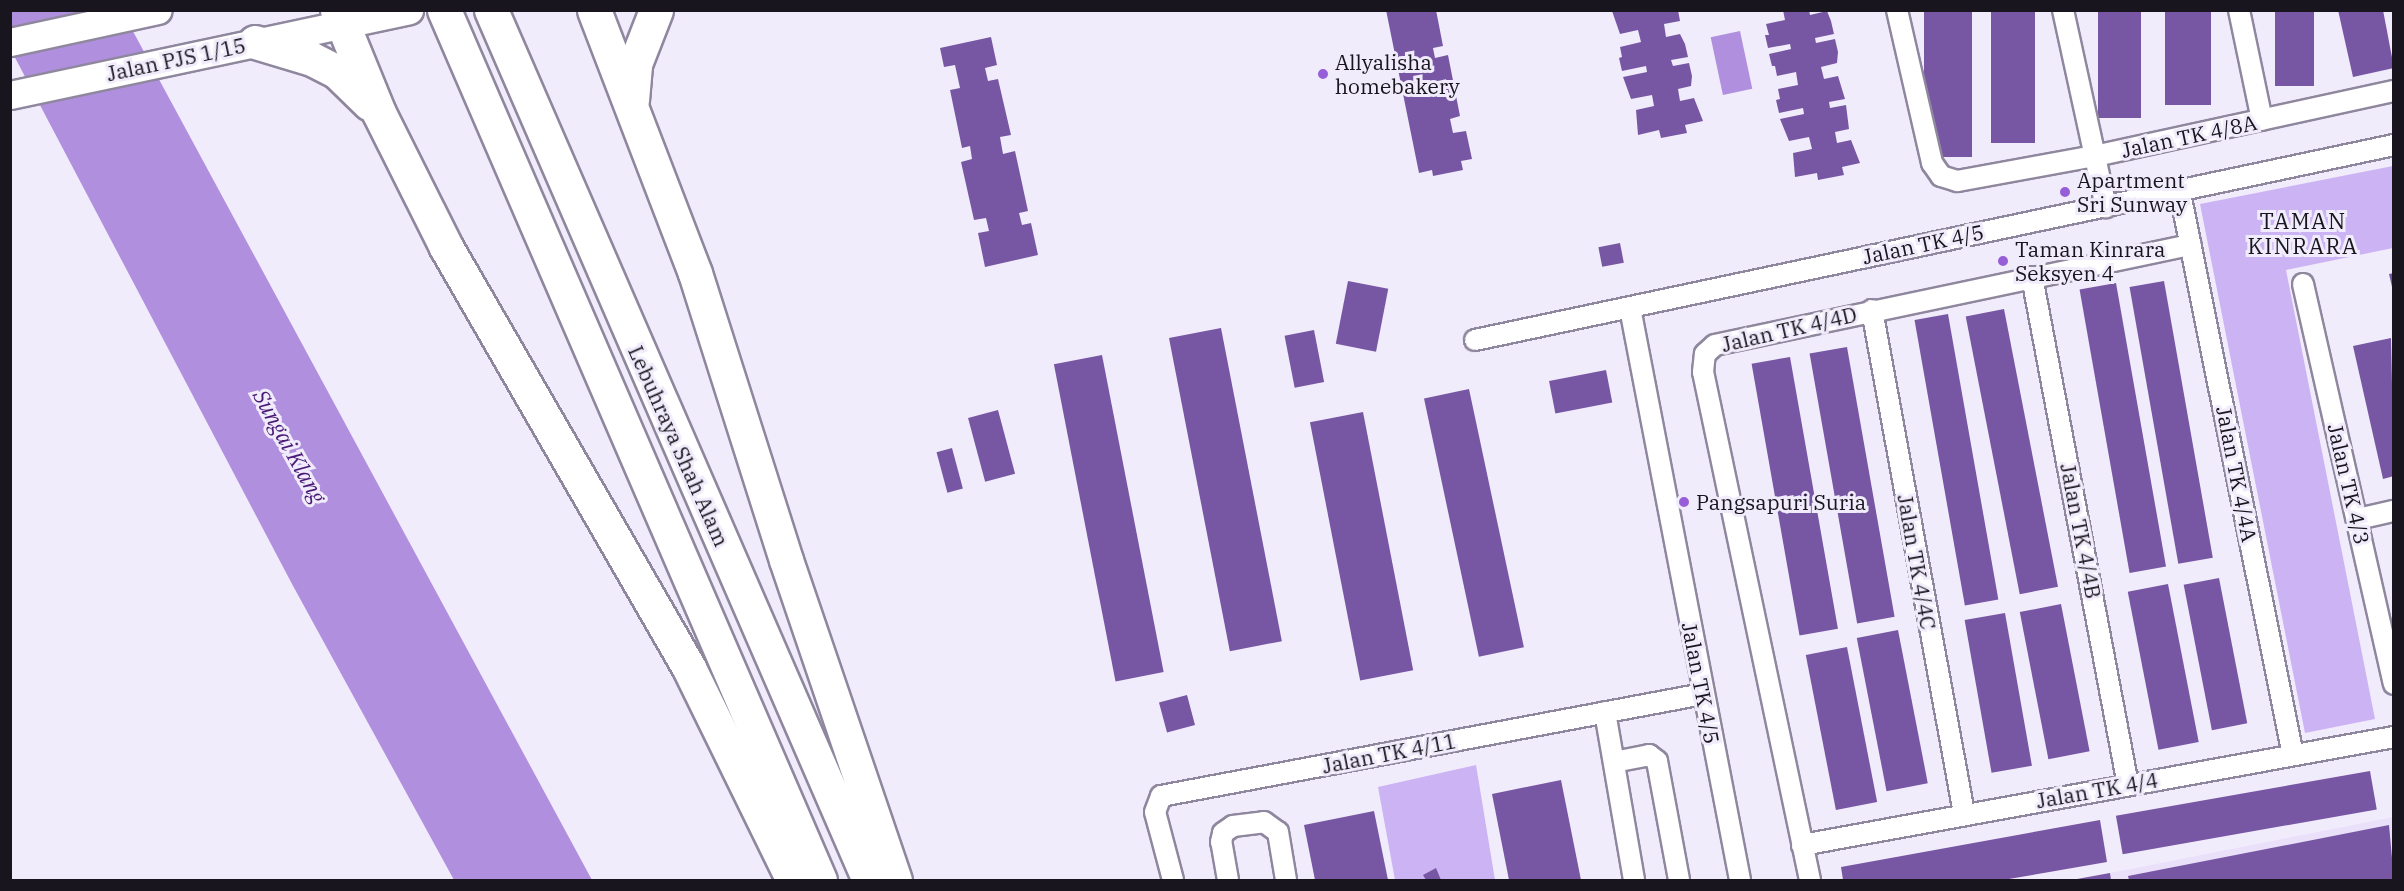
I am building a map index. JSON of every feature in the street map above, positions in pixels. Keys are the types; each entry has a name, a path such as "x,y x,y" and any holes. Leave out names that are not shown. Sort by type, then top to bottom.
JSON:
{"highway":[{"name":"Lebuhraya Shah Alam","path":"444,10 820,880"},
{"name":"Lebuhraya Shah Alam","path":"491,10 869,880"},
{"path":"594,10 632,103 695,273 786,560 895,880"},
{"path":"632,103 635,64 646,28 656,10"},
{"path":"340,18 379,112 446,247 689,668 793,880"},
{"path":"247,44 312,58 337,72 379,112"}],"main road":[{"path":"10,42 158,10"},
{"name":"Jalan PJS 1/15","path":"10,95 247,44 340,18 408,10"}],"street":[{"name":"Jalan TK 4/8A","path":"1898,10 1932,163 1941,176 1957,181 2095,156 2394,91"},
{"path":"2063,10 2106,207"},
{"path":"2238,10 2262,120"},
{"name":"Jalan TK 4/5","path":"1475,340 2180,193 2394,145"},
{"name":"Jalan TK 4/4A","path":"2180,193 2293,755"},
{"name":"Jalan TK 4/4D","path":"1810,880 1703,372 1705,354 1715,345 1872,310 2191,245"},
{"name":"Jalan TK 4/4B","path":"2032,277 2128,785"},
{"name":"Jalan TK 4/3","path":"2303,284 2394,684"},
{"name":"Jalan TK 4/5","path":"1630,308 1740,880"},
{"name":"Jalan TK 4/4C","path":"1872,310 1964,813"},
{"path":"2358,519 2394,511"},
{"name":"Jalan TK 4/11","path":"1173,880 1155,812 1161,796 1703,694"},
{"path":"1605,712 1634,880"},
{"name":"Jalan TK 4/4","path":"1802,845 1964,813 2394,737"},
{"path":"1614,762 1649,755 1657,761 1679,880"},
{"path":"1228,880 1221,842 1223,833 1233,826 1264,822 1278,832 1286,880"}],"shaded area":[{"path":"2393,166 2393,248 2286,270 2375,719 2305,733 2200,204"},
{"path":"1476,765 1495,880 1395,880 1378,787"},
{"path":"2393,817 2393,880 2074,880 2151,865"}],"water":[{"name":"Sungai Klang","path":"10,11 122,11 592,880 454,880 292,584 11,50"},
{"path":"1740,31 1752,89 1723,95 1711,37"}],"building":[{"path":"1386,10 1436,10 1443,46 1433,48 1435,58 1448,55 1460,116 1450,119 1453,133 1466,131 1472,159 1461,161 1463,170 1433,176 1432,170 1419,173"},
{"path":"1678,10 1680,21 1664,24 1666,37 1680,34 1688,57 1671,60 1673,66 1689,63 1692,76 1691,86 1678,89 1680,101 1694,98 1703,121 1685,125 1687,133 1661,138 1659,130 1638,135 1636,110 1654,106 1652,95 1631,99 1623,77 1647,72 1646,66 1622,71 1619,58 1622,57 1620,47 1641,42 1638,30 1620,34 1612,11"},
{"path":"1783,10 1809,10 1810,15 1827,11 1831,21 1834,34 1815,38 1816,43 1835,39 1838,52 1837,63 1821,67 1824,79 1838,76 1845,99 1829,102 1830,108 1846,105 1849,129 1835,132 1837,143 1851,140 1860,163 1842,167 1844,175 1818,180 1817,173 1795,177 1793,153 1812,149 1809,137 1789,141 1780,119 1804,114 1803,108 1779,113 1776,100 1780,99 1778,89 1798,85 1796,72 1777,76 1769,54 1791,49 1790,44 1768,48 1765,35 1769,35 1766,24 1785,20"},
{"path":"1924,10 1972,10 1972,157 1924,157"},
{"path":"1991,10 2035,10 2035,143 1991,143"},
{"path":"2098,10 2141,10 2141,118 2098,118"},
{"path":"2165,10 2211,10 2211,105 2165,105"},
{"path":"2275,10 2314,10 2314,86 2275,86"},
{"path":"2338,10 2383,10 2394,68 2353,77"},
{"path":"991,37 997,65 985,68 988,81 998,79 1011,135 1000,137 1003,154 1015,151 1028,211 1019,213 1022,225 1031,223 1038,255 985,267 978,233 989,231 986,218 974,220 961,162 972,159 970,146 962,148 950,90 960,88 955,65 944,67 940,48"},
{"path":"1620,243 1624,263 1602,267 1598,247"},
{"path":"2394,273 2394,291 2393,291 2389,274"},
{"path":"1348,281 1388,289 1376,352 1336,344"},
{"path":"2164,281 2213,558 2178,564 2130,287"},
{"path":"2116,283 2166,567 2130,573 2080,289"},
{"path":"2004,309 2058,587 2020,594 1966,316"},
{"path":"1948,314 1998,600 1965,605 1915,320"},
{"path":"1221,328 1282,641 1230,651 1169,338"},
{"path":"1314,330 1324,382 1295,388 1285,336"},
{"path":"2391,338 2394,476 2383,479 2353,346"},
{"path":"1847,347 1895,617 1857,623 1810,354"},
{"path":"1102,355 1164,672 1116,681 1054,364"},
{"path":"1790,357 1838,629 1800,636 1752,364"},
{"path":"1606,370 1612,402 1555,413 1549,381"},
{"path":"1469,389 1524,647 1479,657 1424,399"},
{"path":"998,410 1015,474 985,482 968,418"},
{"path":"1363,412 1413,670 1360,680 1310,422"},
{"path":"952,448 963,489 947,493 937,452"},
{"path":"2219,578 2247,723 2212,730 2184,585"},
{"path":"2168,584 2199,742 2158,750 2128,592"},
{"path":"2061,604 2090,751 2048,759 2020,612"},
{"path":"2005,613 2032,766 1992,773 1965,620"},
{"path":"1898,630 1928,783 1887,791 1857,638"},
{"path":"1847,647 1877,802 1836,810 1806,655"},
{"path":"1187,695 1195,725 1167,732 1159,703"},
{"path":"2370,771 2377,809 2123,854 2116,816"},
{"path":"1561,780 1581,880 1509,880 1492,794"},
{"path":"1374,811 1388,880 1315,880 1304,825"},
{"path":"2100,820 2107,862 2003,880 1843,880 1841,867"},
{"path":"2389,825 2394,880 2129,880 2128,876"},
{"path":"1436,868 1441,880 1426,880 1423,875"},
{"path":"2110,873 2111,880 2077,880 2077,879"}],"place":[{"name":"Allyalisha homebakery","path":"1323,74"},
{"name":"Apartment Sri Sunway","path":"2065,192"},
{"name":"Taman Kinrara Seksyen 4","path":"2003,261"},
{"name":"Pangsapuri Suria","path":"1684,502"}],"district":[{"name":"TAMAN KINRARA","path":"2303,232"}]}
